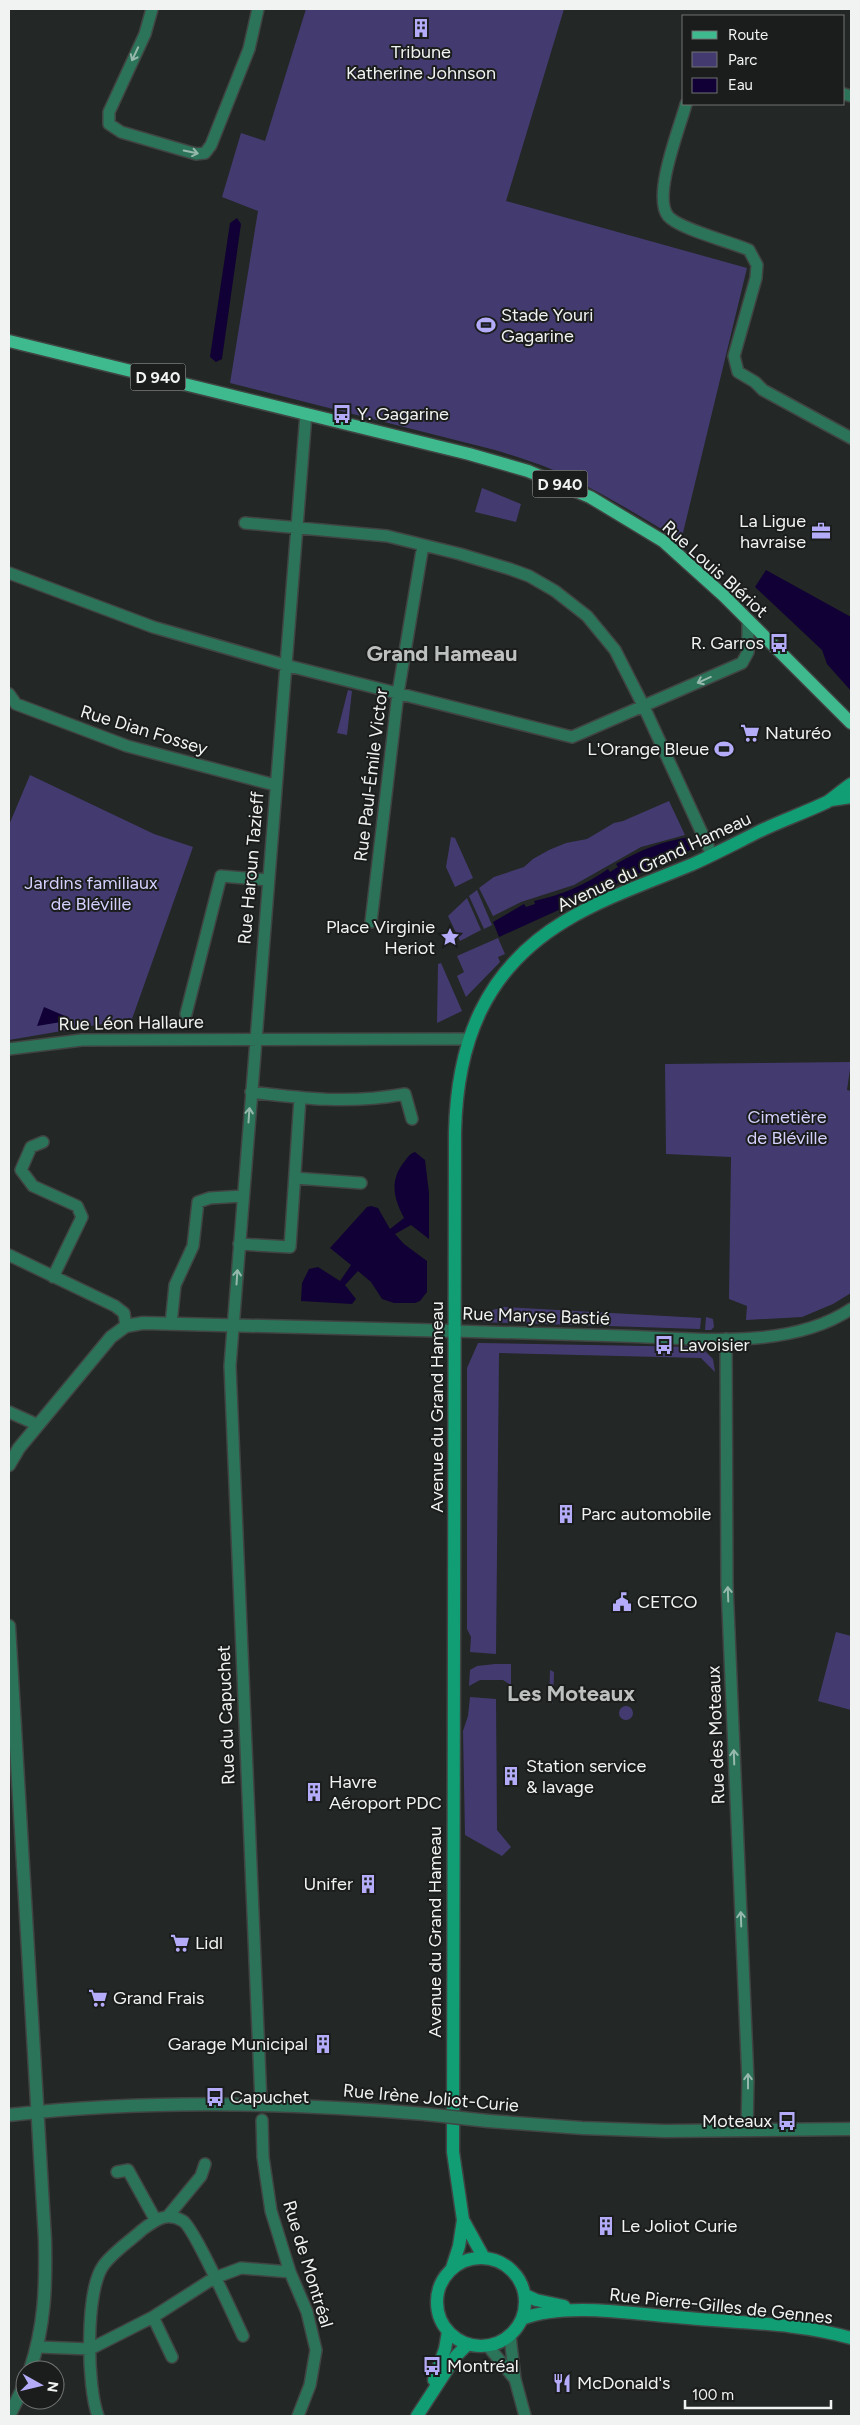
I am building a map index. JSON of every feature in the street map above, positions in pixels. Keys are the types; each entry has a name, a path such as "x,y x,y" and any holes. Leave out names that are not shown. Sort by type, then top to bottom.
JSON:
{"main road":[{"name":"D 940","path":"9,341 306,414"},
{"name":"Rue Louis Blériot","path":"306,414 528,471 590,496 663,541 724,596 850,723"},
{"name":"Avenue du Grand Hameau","path":"448,2332 438,2315 437,2299 440,2285 452,2268 459,2246 463,2220 453,2152 455,1312 456,1113 460,1074 468,1039 480,1011 502,977 517,959 544,935 593,907 712,855 828,801 851,784"},
{"name":"Avenue du Grand Hameau","path":"828,801 851,797"},
{"name":"Avenue du Grand Hameau","path":"463,2220 484,2258"},
{"path":"425,2403 443,2357 448,2332 467,2345 488,2346 510,2336 522,2320 525,2295 522,2286 511,2270 503,2264 484,2258 467,2260 452,2268"},
{"name":"Rue Pierre-Gilles de Gennes","path":"525,2295 536,2300 586,2310 792,2327 851,2338"},
{"name":"Rue Pierre-Gilles de Gennes","path":"522,2320 547,2312 586,2310"},
{"path":"417,2416 456,2356 467,2345"}],"street":[{"path":"152,9 145,34 109,112 109,124 122,132 196,154 205,153 211,145 249,49 258,9"},
{"path":"686,105 663,185 663,201 668,216 685,228 749,250 758,266 734,356 738,372 755,382 763,390 851,438"},
{"name":"Rue Haroun Tazieff","path":"233,1325 306,414"},
{"path":"245,523 387,536 510,569 529,576 555,592 587,616 615,650 644,707 712,855"},
{"name":"Rue Paul-Émile Victor","path":"371,922 398,693 423,545"},
{"path":"9,572 153,627 285,665 572,737 742,663 747,658 748,652 748,621"},
{"name":"Rue Dian Fossey","path":"9,694 16,704 119,744 275,785"},
{"path":"186,1014 221,876 268,880"},
{"name":"Rue Léon Hallaure","path":"9,1048 82,1040 468,1039"},
{"path":"251,1092 337,1101 371,1100 405,1094 412,1119"},
{"path":"239,1244 290,1247 300,1098"},
{"path":"42,1142 32,1147 21,1170 33,1186 77,1206 82,1217 54,1277"},
{"path":"295,1178 361,1183"},
{"path":"171,1324 175,1286 194,1246 198,1202 210,1198 243,1196"},
{"path":"9,1255 115,1306 124,1313 126,1326 106,1344 38,1425 9,1465"},
{"name":"Rue Maryse Bastié","path":"126,1326 143,1323 726,1339 752,1338 802,1331 839,1317 851,1309"},
{"name":"Rue du Capuchet","path":"233,1325 230,1366 261,2103"},
{"name":"Rue des Moteaux","path":"726,1339 728,1585 748,2081 746,2130"},
{"path":"9,1412 38,1425"},
{"path":"9,1626 38,2111 46,2285 45,2306 38,2347 33,2360"},
{"name":"Rue Irène Joliot-Curie","path":"9,2114 149,2104 261,2103 425,2114 488,2121 600,2129 851,2129"},
{"name":"Rue de Montréal","path":"262,2120 263,2157 271,2211 290,2272 307,2312 316,2350 310,2385 298,2416"},
{"path":"168,2216 201,2176 205,2164"},
{"path":"117,2172 128,2170 155,2219"},
{"path":"98,2416 89,2376 96,2284 103,2266 155,2219 168,2216 184,2222 197,2241 243,2336"},
{"path":"38,2347 90,2349 153,2317 214,2278 242,2268 290,2272"},
{"path":"153,2317 172,2357"},
{"path":"510,2336 515,2379 525,2416"},
{"path":"488,2346 515,2379"}],"green space":[{"name":"Stade Youri Gagarine","path":"306,9 564,9 506,201 747,268 681,541 585,485 534,462 495,450 230,383 258,211 222,197 241,133 265,141"},
{"path":"482,488 521,504 516,522 475,512"},
{"path":"348,690 352,691 347,735 337,733"},
{"name":"Jardins familiaux de Bléville","path":"30,775 154,834 193,847 132,1019 9,1040 9,825"},
{"path":"669,801 685,835 641,847 574,885 521,902 493,916 479,888 494,877 524,867 533,859 549,850 566,843 587,839 614,823"},
{"path":"451,837 455,838 473,878 455,887 446,867"},
{"path":"477,890 492,925 484,929 469,896"},
{"path":"467,898 481,930 460,941 448,916"},
{"path":"498,938 505,954 498,957 500,962 466,997 457,976 464,972 457,956"},
{"path":"441,963 462,1011 437,1023 438,964"},
{"name":"Cimetière de Bléville","path":"851,1062 847,1090 851,1091 851,1293 833,1304 802,1317 746,1320 747,1306 729,1299 731,1157 666,1154 665,1064"},
{"path":"504,1307 701,1318 700,1329 481,1322 478,1314"},
{"path":"706,1317 713,1319 714,1327 711,1330 705,1330"},
{"path":"478,1343 701,1347 713,1359 715,1372 701,1358 499,1353 496,1654 470,1652 471,1637 467,1629 467,1368"},
{"path":"836,1632 851,1636 851,1710 818,1701"},
{"path":"511,1664 511,1685 503,1680 480,1680 469,1686 470,1670 477,1666"},
{"path":"550,1670 554,1672 553,1703 549,1701"},
{"path":"470,1697 496,1699 497,1830 511,1847 502,1856 465,1835 463,1731 468,1716"},
{"path":"623,1706 629,1706 633,1713 629,1720 623,1720 619,1716 619,1710"}],"water":[{"path":"237,218 241,224 222,359 216,362 210,357 230,223"},
{"path":"766,570 851,617 851,691 827,664 822,650 755,587"},
{"path":"690,837 695,848 499,937 493,922 524,904 526,907 535,904 534,901 573,889 608,869 610,872 618,867 616,864 643,850"},
{"path":"44,1007 65,1016 67,1021 37,1026"},
{"path":"415,1152 425,1160 429,1193 429,1239 411,1225 395,1234 404,1244 427,1261 427,1292 420,1301 415,1303 394,1303 382,1299 371,1282 358,1271 345,1285 356,1299 352,1304 301,1301 302,1283 309,1269 318,1267 340,1281 351,1265 330,1248 367,1207 378,1208 390,1229 404,1218 396,1197 396,1176 409,1156"}],"place":[{"name":"Tribune Katherine Johnson","path":"421,28"},
{"name":"Stade Youri Gagarine","path":"486,325"},
{"name":"Y. Gagarine","path":"342,414"},
{"name":"La Ligue havraise","path":"821,531"},
{"name":"R. Garros","path":"779,643"},
{"name":"Naturéo","path":"750,733"},
{"name":"L'Orange Bleue","path":"724,749"},
{"name":"Place Virginie Heriot","path":"450,937"},
{"name":"Lavoisier","path":"664,1345"},
{"name":"Parc automobile","path":"566,1514"},
{"name":"CETCO","path":"622,1602"},
{"name":"Station service & lavage","path":"511,1776"},
{"name":"Havre Aéroport PDC","path":"314,1792"},
{"name":"Unifer","path":"368,1884"},
{"name":"Lidl","path":"180,1943"},
{"name":"Grand Frais","path":"98,1998"},
{"name":"Garage Municipal","path":"323,2044"},
{"name":"Capuchet","path":"215,2097"},
{"name":"Moteaux","path":"787,2121"},
{"name":"Le Joliot Curie","path":"606,2226"},
{"name":"Montréal","path":"432,2366"},
{"name":"McDonald's","path":"562,2383"}],"district":[{"name":"Grand Hameau","path":"442,653"},
{"name":"Les Moteaux","path":"571,1693"}]}
